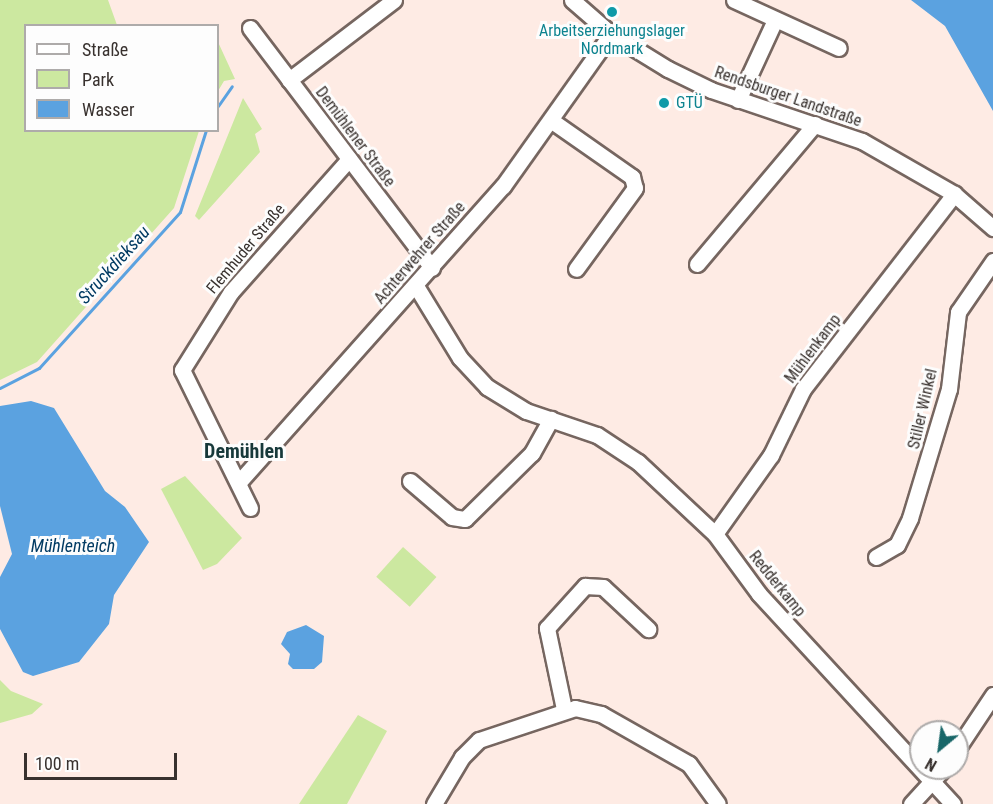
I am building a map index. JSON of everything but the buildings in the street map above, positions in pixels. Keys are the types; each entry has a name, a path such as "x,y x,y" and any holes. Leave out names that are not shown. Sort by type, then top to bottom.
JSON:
{"street":[{"path":"289,80 394,0"},
{"name":"Rendsburger Landstraße","path":"572,0 611,34 668,69 738,100 862,141 954,194 993,228"},
{"path":"734,0 774,22 793,24 839,48"},
{"path":"738,100 774,22"},
{"name":"Demühlener Straße","path":"250,28 432,268"},
{"name":"Achterwehrer Straße","path":"239,482 432,268 552,121 611,34"},
{"path":"552,121 632,177 635,188 632,200 576,269"},
{"path":"698,264 815,124"},
{"name":"Flemhuder Straße","path":"239,482 182,370 231,292 349,159"},
{"name":"Mühlenkamp","path":"715,534 771,455 803,389 954,194"},
{"name":"Stiller Winkel","path":"876,557 897,545 910,518 949,389 958,312 993,261"},
{"name":"Redderkamp","path":"416,286 472,374 502,397 551,419 597,435 638,462 715,534 759,594 953,804"},
{"path":"410,481 452,517 465,519 532,453 551,419"},
{"path":"239,482 250,508"},
{"path":"564,709 547,628 585,586 603,587 648,629"},
{"path":"969,732 993,695"},
{"path":"434,804 462,757 479,740 564,709 601,714 688,764 718,804"},
{"path":"911,804 932,782"}],"green space":[{"path":"0,0 108,0 117,24 24,24 24,132 199,132 174,208 37,362 0,380"},
{"path":"219,44 235,79 224,81 219,89"},
{"path":"243,98 262,129 255,134 260,152 199,220 195,216"},
{"path":"185,476 242,538 217,564 203,570 161,489"},
{"path":"403,547 436,577 410,607 376,577"},
{"path":"0,680 11,691 43,704 32,714 0,723"},
{"path":"358,715 387,731 347,804 299,804"}],"water":[{"path":"911,0 993,0 993,111 945,26"},
{"name":"Mühlenteich","path":"31,401 54,408 105,491 125,507 149,542 114,595 109,624 79,662 33,676 23,672 0,629 0,577 12,554 0,506 0,406"},
{"path":"306,625 324,636 322,662 314,669 293,669 288,664 290,654 281,644 287,632"}],"waterway":[{"name":"Struckdieksau","path":"219,105 232,86"},
{"name":"Struckdieksau","path":"0,388 39,368 180,212 205,132"}],"place":[{"name":"Arbeitserziehungslager Nordmark","path":"612,12"},
{"name":"GTÜ","path":"664,103"}],"district":[{"name":"Demühlen","path":"244,451"}]}
